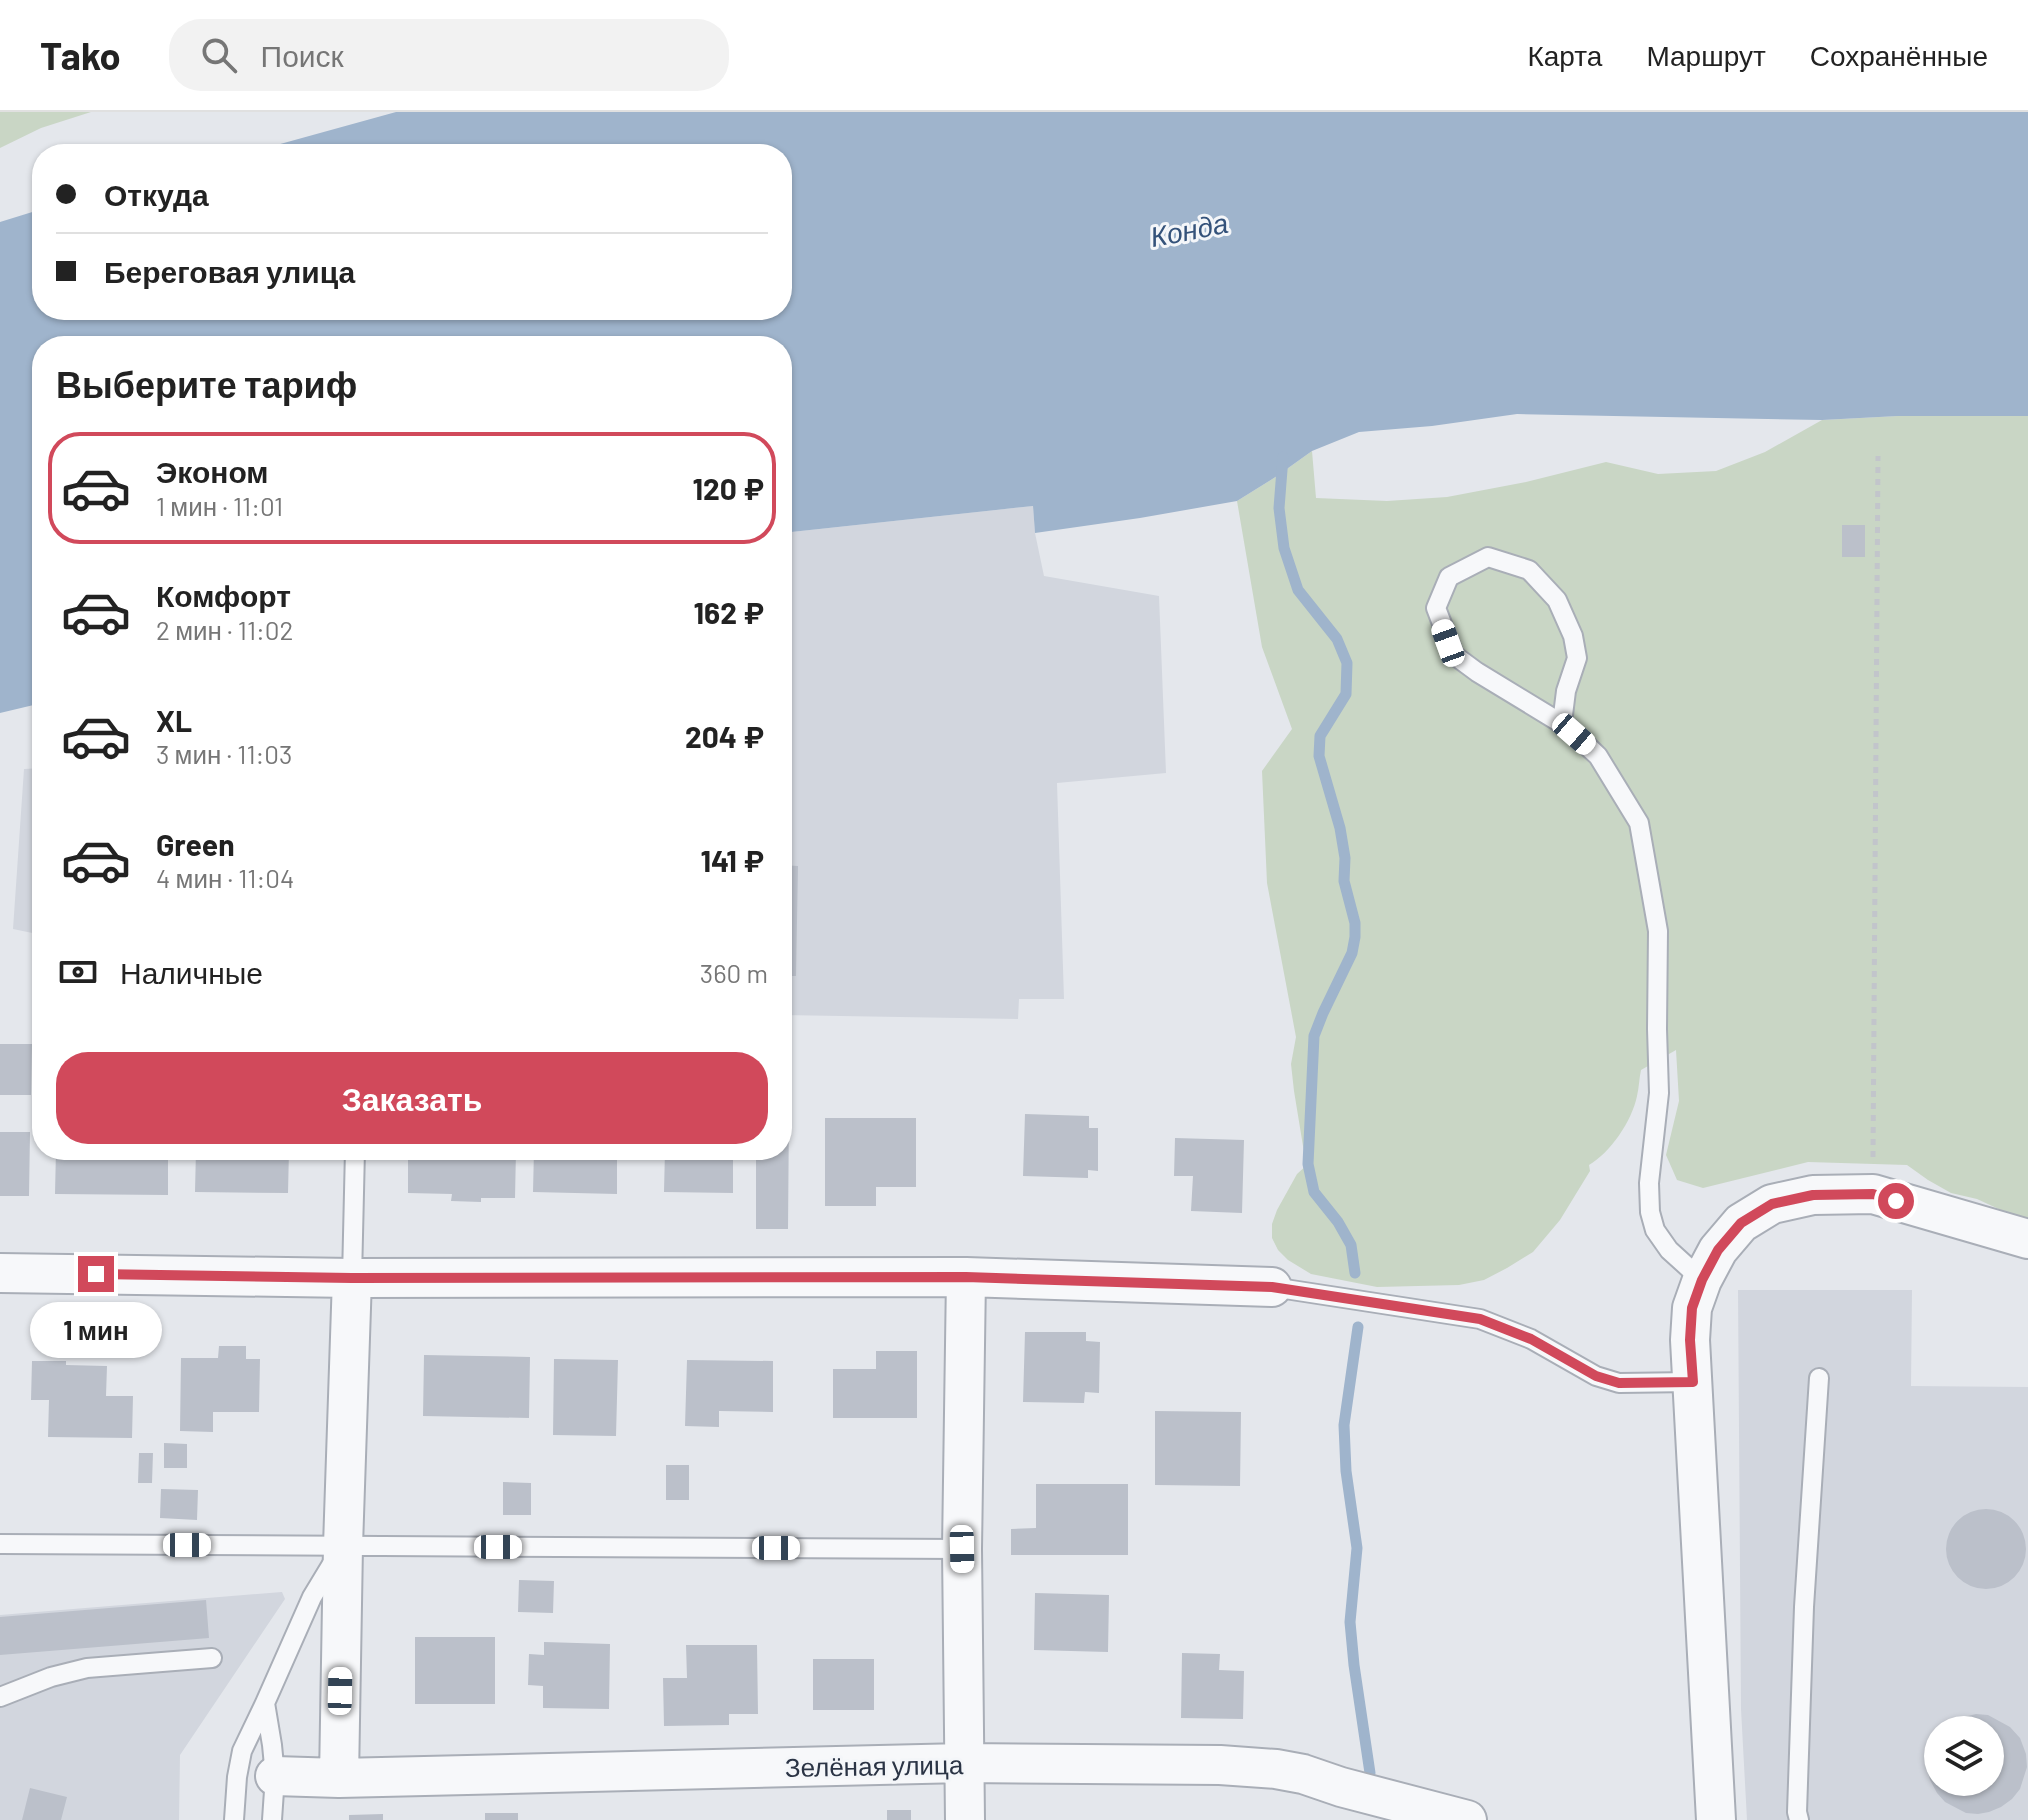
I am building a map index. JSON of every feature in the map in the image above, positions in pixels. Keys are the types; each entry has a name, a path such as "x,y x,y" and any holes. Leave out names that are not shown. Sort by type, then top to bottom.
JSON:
{"street":[{"path":"1716,1820 1690,1340 1692,1308 1718,1250 1741,1223 1772,1204 1813,1195 1873,1194 2028,1239"},
{"path":"0,1273 352,1278 966,1277 1272,1287"},
{"path":"965,1820 962,1549 966,1277"},
{"path":"339,1778 352,1278"},
{"name":"Зелёная улица","path":"275,1776 339,1778 964,1763 1220,1765 1303,1774 1467,1820"}],"lane":[{"path":"1562,723 1566,691 1577,658 1573,636 1557,600 1529,570 1488,557 1449,577 1436,608 1454,655 1562,723 1598,756 1639,823 1658,931 1659,1093 1649,1183 1650,1212 1655,1230 1669,1250 1702,1280"},
{"path":"352,1278 355,1160"},
{"path":"1272,1287 1480,1319 1531,1339 1596,1376 1619,1383 1693,1382"},
{"path":"1799,1820 1804,1607 1819,1378"},
{"path":"0,1544 962,1549"},
{"path":"234,1820 242,1751 312,1597 343,1546"},
{"path":"0,1697 51,1677 87,1668 212,1658"},
{"path":"265,1703 275,1776 272,1820"}],"path":[{"path":"1873,1194 1878,456"}],"shaded area":[{"path":"1033,506 1044,576 1159,596 1166,773 1057,783 1064,999 1019,999 1018,1019 792,1015 792,532"},
{"path":"24,769 32,769 32,933 13,929"},
{"path":"1738,1290 1912,1290 1911,1386 2028,1387 2028,1820 1747,1820 1741,1709"},
{"path":"282,1592 285,1599 180,1755 179,1820 0,1820 0,1615"}],"green space":[{"path":"0,112 91,112 41,128 0,148"},
{"path":"1898,416 2028,416 2028,1218 1951,1193 1907,1165 1808,1162 1703,1188 1677,1180 1666,1155 1679,1101 1676,1050 1641,1070 1634,1106 1619,1135 1605,1153 1589,1165 1590,1171 1560,1220 1533,1252 1507,1268 1484,1280 1459,1285 1377,1287 1311,1274 1288,1260 1272,1238 1272,1224 1297,1174 1308,1164 1291,1064 1296,1037 1267,883 1262,771 1292,729 1262,647 1237,501 1312,451 1316,498 1387,501 1447,497 1606,462 1658,474 1716,471 1765,452 1822,420"}],"water":[{"name":"Конда","path":"396,112 2028,112 2028,416 1898,416 1822,420 1517,414 1359,432 1312,451 1237,501 1140,518 1035,533 1033,506 792,532 792,336 32,336 32,705 0,713 0,222 32,212 32,320 792,320 792,144 280,144"}],"building":[{"path":"1842,525 1865,525 1865,557 1842,557"},
{"path":"792,866 798,866 796,976 792,976"},
{"path":"0,1044 32,1044 31,1095 0,1095"},
{"path":"1025,1114 1089,1116 1089,1128 1098,1128 1098,1171 1088,1170 1088,1178 1023,1176"},
{"path":"825,1118 916,1118 916,1187 876,1187 876,1206 825,1206"},
{"path":"0,1132 30,1132 29,1196 0,1196"},
{"path":"1175,1138 1244,1140 1242,1213 1191,1211 1193,1176 1174,1176"},
{"path":"56,1160 168,1160 168,1195 55,1194"},
{"path":"196,1160 289,1160 288,1193 195,1192"},
{"path":"408,1160 516,1160 515,1198 481,1198 481,1202 451,1201 452,1194 408,1193"},
{"path":"534,1160 617,1160 617,1194 533,1192"},
{"path":"665,1160 733,1160 733,1193 664,1192"},
{"path":"756,1160 789,1160 788,1229 756,1229"},
{"path":"1025,1332 1086,1332 1086,1341 1100,1342 1099,1393 1085,1392 1084,1403 1023,1402"},
{"path":"219,1346 246,1346 246,1359 260,1359 259,1412 213,1412 213,1432 180,1431 181,1358 218,1358"},
{"path":"876,1351 917,1351 917,1418 833,1418 833,1369 876,1369"},
{"path":"424,1355 530,1357 529,1418 423,1416"},
{"path":"554,1359 618,1360 616,1436 553,1435"},
{"path":"687,1360 773,1361 773,1412 719,1411 719,1427 685,1426"},
{"path":"32,1361 107,1366 106,1396 133,1396 132,1438 48,1437 49,1400 31,1400"},
{"path":"1155,1411 1241,1412 1240,1486 1155,1485"},
{"path":"164,1443 187,1444 187,1468 164,1468"},
{"path":"139,1453 153,1453 152,1483 138,1483"},
{"path":"666,1465 689,1465 689,1500 666,1500"},
{"path":"503,1482 531,1483 531,1515 503,1515"},
{"path":"1036,1484 1128,1484 1128,1555 1011,1555 1011,1529 1036,1528"},
{"path":"161,1489 198,1490 197,1520 160,1518"},
{"path":"1986,1509 2001,1512 2014,1521 2023,1534 2026,1549 2023,1564 2014,1577 2001,1586 1986,1589 1971,1586 1958,1577 1949,1564 1946,1549 1949,1534 1958,1521 1971,1512"},
{"path":"519,1580 554,1581 553,1613 518,1612"},
{"path":"1035,1593 1109,1595 1108,1652 1034,1650"},
{"path":"206,1600 209,1638 0,1655 0,1617"},
{"path":"415,1637 495,1637 495,1704 415,1704"},
{"path":"544,1642 610,1644 609,1709 543,1708 543,1686 528,1685 529,1654 544,1655"},
{"path":"686,1645 757,1645 758,1714 729,1714 729,1725 664,1726 663,1678 687,1678"},
{"path":"1182,1653 1220,1654 1219,1670 1244,1671 1243,1719 1181,1718"},
{"path":"813,1659 874,1659 874,1710 813,1710"},
{"path":"2004,1724 2010,1727 2020,1738 2027,1767 2020,1789 2012,1799 2001,1807 1978,1814 1966,1813 1940,1796 2004,1796"},
{"path":"30,1788 67,1797 61,1820 22,1820"},
{"path":"887,1810 911,1810 911,1820 887,1820"},
{"path":"485,1813 518,1813 518,1820 485,1820"},
{"path":"383,1814 383,1820 349,1820 349,1815"}],"waterway":[{"path":"1283,457 1279,508 1284,548 1298,590 1337,639 1347,663 1346,694 1320,736 1319,756 1340,828 1345,858 1344,881 1355,923 1355,937 1352,953 1314,1036 1308,1164 1314,1192 1338,1222 1351,1245 1355,1273"},
{"path":"1358,1327 1344,1425 1346,1471 1357,1548 1350,1622 1370,1773"}],"route":[{"path":"96,1274 352,1278 966,1277 1272,1287 1480,1319 1531,1339 1596,1376 1619,1383 1693,1382 1690,1340 1692,1308 1718,1250 1741,1223 1772,1204 1813,1195 1873,1194 1896,1201"}]}
